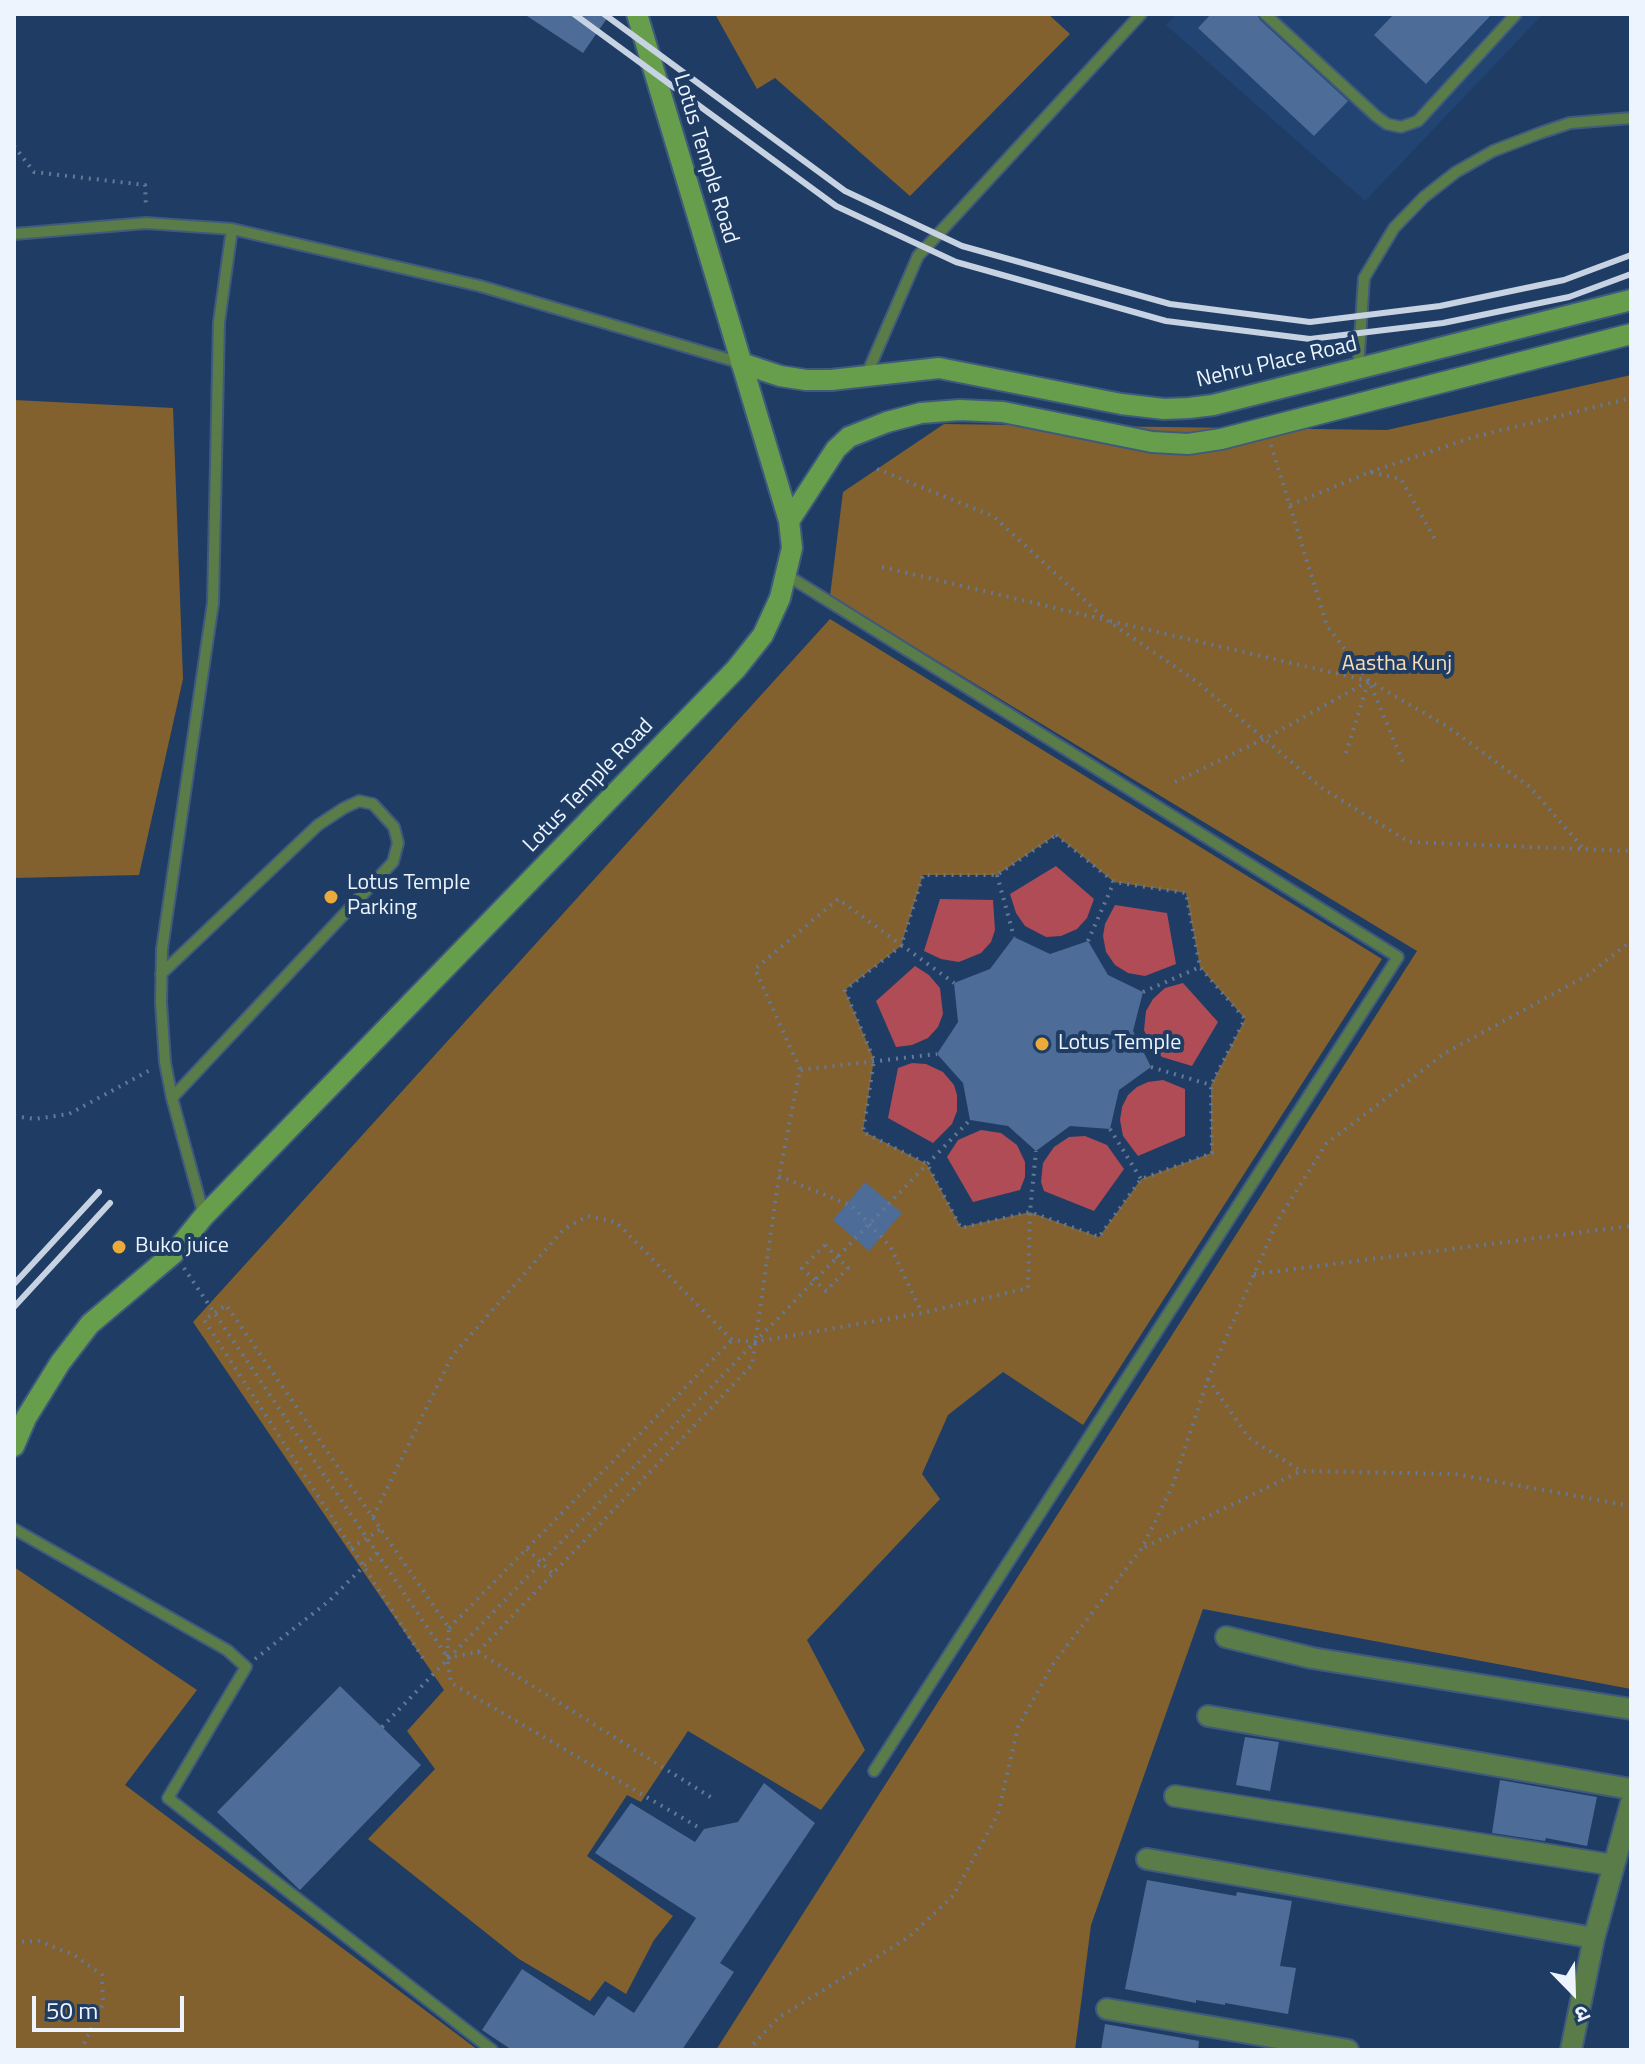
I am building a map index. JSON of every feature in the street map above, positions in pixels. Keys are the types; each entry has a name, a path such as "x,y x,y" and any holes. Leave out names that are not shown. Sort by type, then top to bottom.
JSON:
{"street":[{"name":"Lotus Temple Road","path":"14,1446 34,1404 90,1324 174,1253 204,1216 736,669 763,635 780,598 792,548 789,521 637,14"},
{"name":"Nehru Place Road","path":"741,363 780,376 806,380 939,368 1121,404 1164,409 1213,405 1631,300"},
{"path":"789,521 836,449 849,437 921,413 960,410 1003,412 1152,442 1188,444 1266,428 1631,334"},
{"path":"1226,1637 1312,1658 1631,1709"},
{"path":"1208,1716 1631,1789"},
{"path":"1175,1796 1613,1865"},
{"path":"1571,2050 1594,1938 1631,1803"},
{"path":"1147,1859 1594,1938"},
{"path":"1107,2009 1348,2050"}],"lane":[{"path":"866,376 918,256 1141,14"},
{"path":"1265,14 1376,116 1387,124 1401,127 1418,121 1516,14"},
{"path":"1358,369 1364,278 1394,228 1424,197 1456,172 1516,142 1570,123 1631,118"},
{"path":"14,234 146,223 232,229 480,286 741,363"},
{"path":"204,1216 165,1062 161,974 213,603 219,322 232,229"},
{"path":"785,574 1398,957 874,1771"},
{"path":"161,974 318,825 344,808 359,801 373,804 394,827 398,843 393,862 172,1098"},
{"path":"14,1529 227,1650 246,1667 168,1798 492,2050"}],"path":[{"path":"14,146 34,172 145,185 146,223"},
{"path":"1289,505 1370,472 1474,437 1631,398"},
{"path":"1266,428 1327,626 1369,681 1403,762"},
{"path":"877,469 993,516 1105,619 1196,681 1322,788 1409,842 1631,851"},
{"path":"1370,472 1401,479 1436,541"},
{"path":"882,567 1369,681 1448,727 1530,787 1584,848"},
{"path":"1175,782 1266,738 1369,681"},
{"path":"1346,753 1369,681"},
{"path":"1056,835 1114,882 1186,893 1200,967 1245,1019 1211,1085 1212,1153 1141,1179 1099,1237 1030,1212 961,1228 927,1164 863,1132 874,1060 845,990 901,946 923,875 997,875 1056,835"},
{"path":"997,875 1014,937"},
{"path":"1088,941 1114,882"},
{"path":"447,1658 478,1652 752,1365 779,1176 800,1070 755,969 838,899 954,983"},
{"path":"748,2050 778,2018 909,1937 953,1896 998,1814 1018,1727 1053,1664 1142,1548 1172,1487 1208,1379 1278,1220 1326,1144 1445,1053 1588,975 1631,941"},
{"path":"1143,992 1200,967"},
{"path":"800,1070 937,1054"},
{"path":"14,1116 35,1119 69,1114 165,1062"},
{"path":"1151,1067 1211,1085"},
{"path":"382,1727 970,1120"},
{"path":"1110,1129 1141,1179"},
{"path":"373,1518 452,1356 564,1229 588,1216 616,1222 732,1340 754,1342 922,1313 1028,1288 1030,1212 1036,1151"},
{"path":"779,1176 852,1206 890,1246 922,1313"},
{"path":"1254,1274 1631,1226"},
{"path":"825,1245 837,1257 848,1268 826,1291 802,1268 825,1245"},
{"path":"174,1253 447,1658"},
{"path":"423,1658 204,1320 226,1305 449,1628 447,1658 451,1683 698,1827"},
{"path":"449,1628 732,1340"},
{"path":"1208,1379 1249,1438 1301,1471"},
{"path":"1142,1548 1301,1471 1455,1474 1631,1506"},
{"path":"351,1548 381,1529"},
{"path":"527,1549 553,1574"},
{"path":"246,1667 329,1601 377,1553"},
{"path":"478,1652 712,1798"},
{"path":"14,1942 39,1941 74,1955 102,1975 103,2004 81,2050"}],"shaded area":[{"path":"1176,14 1543,14 1365,201 1166,25"},
{"path":"1056,866 1094,899 1087,918 1077,929 1061,936 1046,937 1025,926 1016,913 1010,894"},
{"path":"940,899 993,900 995,930 991,942 981,953 959,962 941,959 924,951"},
{"path":"1115,905 1167,913 1176,964 1145,976 1128,973 1115,965 1106,952 1103,936 1105,924"},
{"path":"915,966 929,975 940,988 943,1014 938,1027 928,1038 912,1045 896,1047 876,1001"},
{"path":"1183,983 1218,1022 1192,1066 1162,1057 1151,1046 1144,1030 1146,1011 1153,999 1165,988"},
{"path":"912,1063 926,1064 943,1072 954,1085 957,1095 957,1111 952,1124 933,1143 888,1118 898,1068"},
{"path":"1163,1080 1185,1089 1185,1136 1138,1156 1123,1136 1120,1120 1122,1107 1137,1087"},
{"path":"981,1130 1001,1133 1017,1145 1025,1162 1025,1177 1020,1190 973,1202 947,1157 958,1140"},
{"path":"1085,1136 1107,1145 1124,1169 1094,1211 1044,1191 1041,1182 1043,1163 1054,1147 1069,1137"}],"green space":[{"path":"715,14 1048,14 1070,34 910,196 775,78 757,89"},
{"name":"Aastha Kunj","path":"1631,375 1631,1689 1203,1609 1091,1925 1075,2050 716,2050 1417,951 830,596 843,492 944,424 1387,430"},
{"path":"14,400 173,408 183,679 139,875 14,878"},
{"path":"830,619 1382,959 1083,1425 1003,1372 948,1415 922,1474 940,1499 807,1640 865,1750 821,1810 688,1731 641,1802 627,1795 587,1856 673,1916 654,1940 626,1994 605,1981 590,2001 519,1959 368,1839 435,1769 407,1731 444,1690 193,1322","holes":["1056,835 1114,882 1186,893 1200,967 1245,1019 1211,1085 1211,1153 1141,1179 1099,1237 1030,1212 961,1227 927,1164 863,1131 874,1059 845,990 901,946 923,875 997,875"]},
{"path":"14,1567 197,1690 125,1785 478,2050 14,2050"}],"building":[{"path":"524,14 610,14 583,53"},
{"path":"1211,14 1257,14 1348,101 1314,136 1198,28"},
{"path":"1394,14 1492,14 1426,84 1374,35"},
{"name":"Lotus Temple","path":"1014,937 1050,954 1088,941 1108,975 1143,992 1133,1031 1151,1067 1119,1090 1110,1129 1070,1126 1036,1151 1008,1126 970,1120 963,1083 937,1054 958,1022 954,983 990,969"},
{"path":"865,1182 902,1213 869,1251 833,1220"},
{"path":"340,1686 421,1765 300,1890 217,1812"},
{"path":"1245,1737 1279,1742 1270,1791 1236,1785"},
{"path":"1500,1780 1597,1797 1587,1846 1492,1833"},
{"path":"764,1783 815,1823 720,1963 734,1972 682,2050 512,2050 482,2030 522,1969 594,2016 608,1996 634,2013 696,1918 595,1853 631,1803 695,1842 704,1829 738,1822"},
{"path":"1147,1880 1236,1896 1237,1892 1292,1901 1280,1966 1296,1968 1288,2014 1225,2003 1196,2000 1196,2003 1125,1989"},
{"path":"1105,2024 1199,2041 1198,2050 1101,2050"}],"railway":[{"path":"574,14 836,206 956,262 1166,321 1310,339 1443,323 1569,297 1631,274"},
{"path":"604,14 845,191 962,246 1170,304 1310,322 1440,306 1564,280 1631,255"},
{"path":"14,1284 99,1192"},
{"path":"14,1307 110,1203"}],"place":[{"name":"Lotus Temple Parking","path":"331,897"},
{"name":"Lotus Temple","path":"1042,1044"},
{"name":"Buko juice","path":"119,1247"}]}
